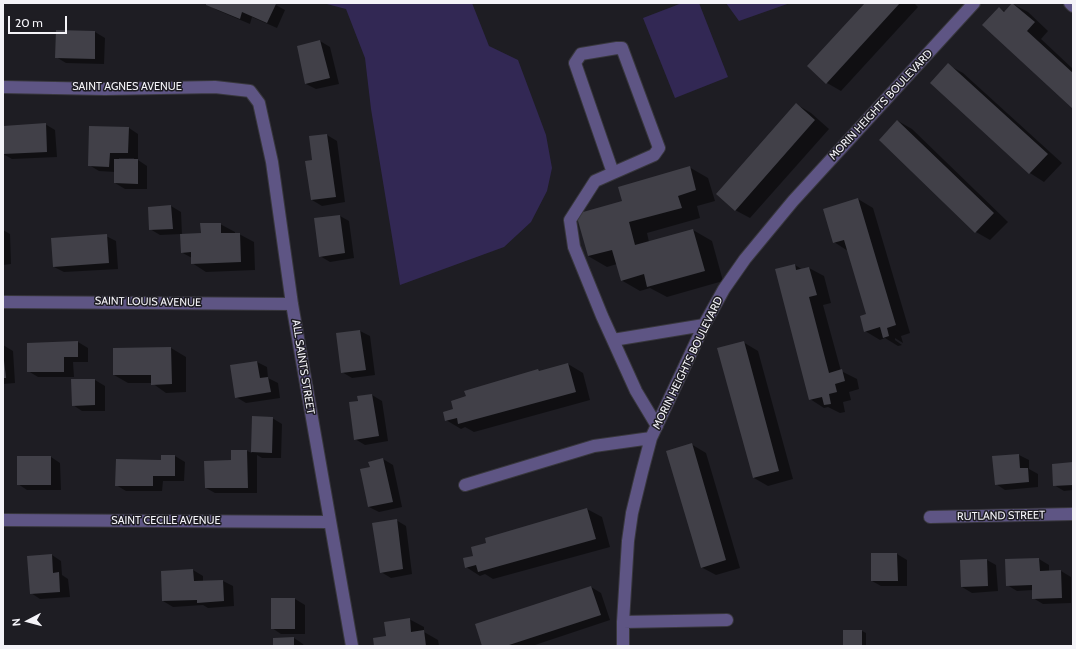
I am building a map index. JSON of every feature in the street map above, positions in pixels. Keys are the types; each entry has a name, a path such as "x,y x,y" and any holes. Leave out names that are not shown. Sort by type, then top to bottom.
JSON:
{"street":[{"name":"MORIN HEIGHTS BOULEVARD","path":"623,646 628,541 632,513 651,438 704,325 724,289 745,259 793,201 974,3"},
{"path":"1070,3 1073,6"},
{"path":"613,173 575,63 581,54 622,48 658,148 654,155 595,181 570,220 574,248 636,391 657,426"},
{"name":"SAINT AGNES AVENUE","path":"3,87 105,89 215,87 250,91"},
{"name":"ALL SAINTS STREET","path":"250,91 259,103 272,162 292,304 329,522 352,646"},
{"name":"SAINT LOUIS AVENUE","path":"3,302 292,304"},
{"path":"613,340 704,325"},
{"path":"465,485 594,446 651,438"},
{"name":"RUTLAND STREET","path":"930,517 1073,514"},
{"name":"SAINT CECILE AVENUE","path":"3,520 329,522"},
{"path":"623,622 727,620"}],"shaded area":[{"path":"323,3 472,3 489,46 518,60 546,135 552,168 547,191 531,222 504,247 400,285 371,109 365,58 346,9"},
{"path":"682,3 699,3 728,77 675,98 643,18"},
{"path":"726,3 790,3 739,21"}],"building":[{"path":"206,3 276,4 267,23 242,12 240,19 206,5"},
{"path":"865,3 900,3 826,84 807,66"},
{"path":"1012,3 1035,22 1027,31 1073,73 1073,109 982,25 999,7 1004,12"},
{"path":"56,30 95,31 95,59 55,58"},
{"path":"320,40 330,78 305,84 297,46"},
{"path":"948,63 1048,154 1029,174 930,83"},
{"path":"796,103 815,120 735,211 716,194"},
{"path":"897,120 994,213 975,233 879,140"},
{"path":"46,123 47,152 3,154 3,126"},
{"path":"89,126 129,127 128,153 110,153 109,167 88,166"},
{"path":"327,134 336,197 311,200 305,161 312,160 309,136"},
{"path":"114,159 138,159 138,184 114,183"},
{"path":"690,166 696,190 678,196 682,208 629,222 635,245 693,229 705,271 647,287 644,274 621,281 612,250 588,256 576,214 622,201 618,187"},
{"path":"858,198 896,325 887,328 889,336 883,338 880,327 864,332 860,316 866,314 844,240 833,243 823,209"},
{"path":"171,205 173,229 149,230 148,207"},
{"path":"340,215 345,253 319,257 314,218"},
{"path":"200,223 221,223 221,233 240,233 241,262 191,264 191,252 181,253 180,234 201,233"},
{"path":"107,234 109,263 53,267 51,238"},
{"path":"795,264 796,270 809,267 817,295 809,297 829,373 842,369 845,381 835,384 837,392 829,394 831,404 824,405 822,397 809,400 775,269"},
{"path":"360,330 366,370 341,373 336,333"},
{"path":"78,341 78,357 64,357 64,372 27,372 27,343"},
{"path":"744,341 779,471 753,478 717,348"},
{"path":"171,347 172,384 151,385 151,375 113,375 113,348"},
{"path":"3,352 6,378 3,378"},
{"path":"257,361 260,378 268,377 271,392 235,398 230,365"},
{"path":"568,363 576,392 458,424 457,418 445,421 443,412 453,409 451,401 466,396 464,391 538,369 539,371"},
{"path":"71,379 95,379 95,405 72,406"},
{"path":"372,394 379,436 354,440 349,402 358,401 357,396"},
{"path":"252,416 273,417 272,453 251,452"},
{"path":"692,443 726,560 701,568 666,451"},
{"path":"231,450 247,450 248,488 205,488 204,461 231,460"},
{"path":"1019,454 1020,468 1028,468 1029,482 995,485 992,456"},
{"path":"161,455 175,455 175,476 153,476 153,486 115,486 116,459 161,460"},
{"path":"17,456 51,456 51,485 17,485"},
{"path":"383,458 393,502 368,507 360,469 370,467 368,462"},
{"path":"1073,462 1073,485 1053,486 1052,464"},
{"path":"587,508 596,539 478,572 476,565 465,568 463,558 473,556 471,547 486,543 485,538"},
{"path":"397,519 403,569 380,573 372,523"},
{"path":"871,553 897,553 898,581 871,581"},
{"path":"52,554 53,573 59,572 60,592 30,594 27,556"},
{"path":"1039,558 1040,571 1061,570 1062,598 1032,599 1032,585 1006,586 1005,559"},
{"path":"987,559 988,586 961,587 960,560"},
{"path":"193,569 194,581 223,580 224,601 197,603 197,600 162,601 161,571"},
{"path":"591,586 601,615 506,646 482,646 475,624"},
{"path":"271,598 295,598 295,629 271,629"},
{"path":"410,618 411,632 424,630 426,646 374,646 373,638 386,636 384,622"},
{"path":"843,630 862,630 862,646 843,646"},
{"path":"294,637 294,646 273,646 273,638"}]}
